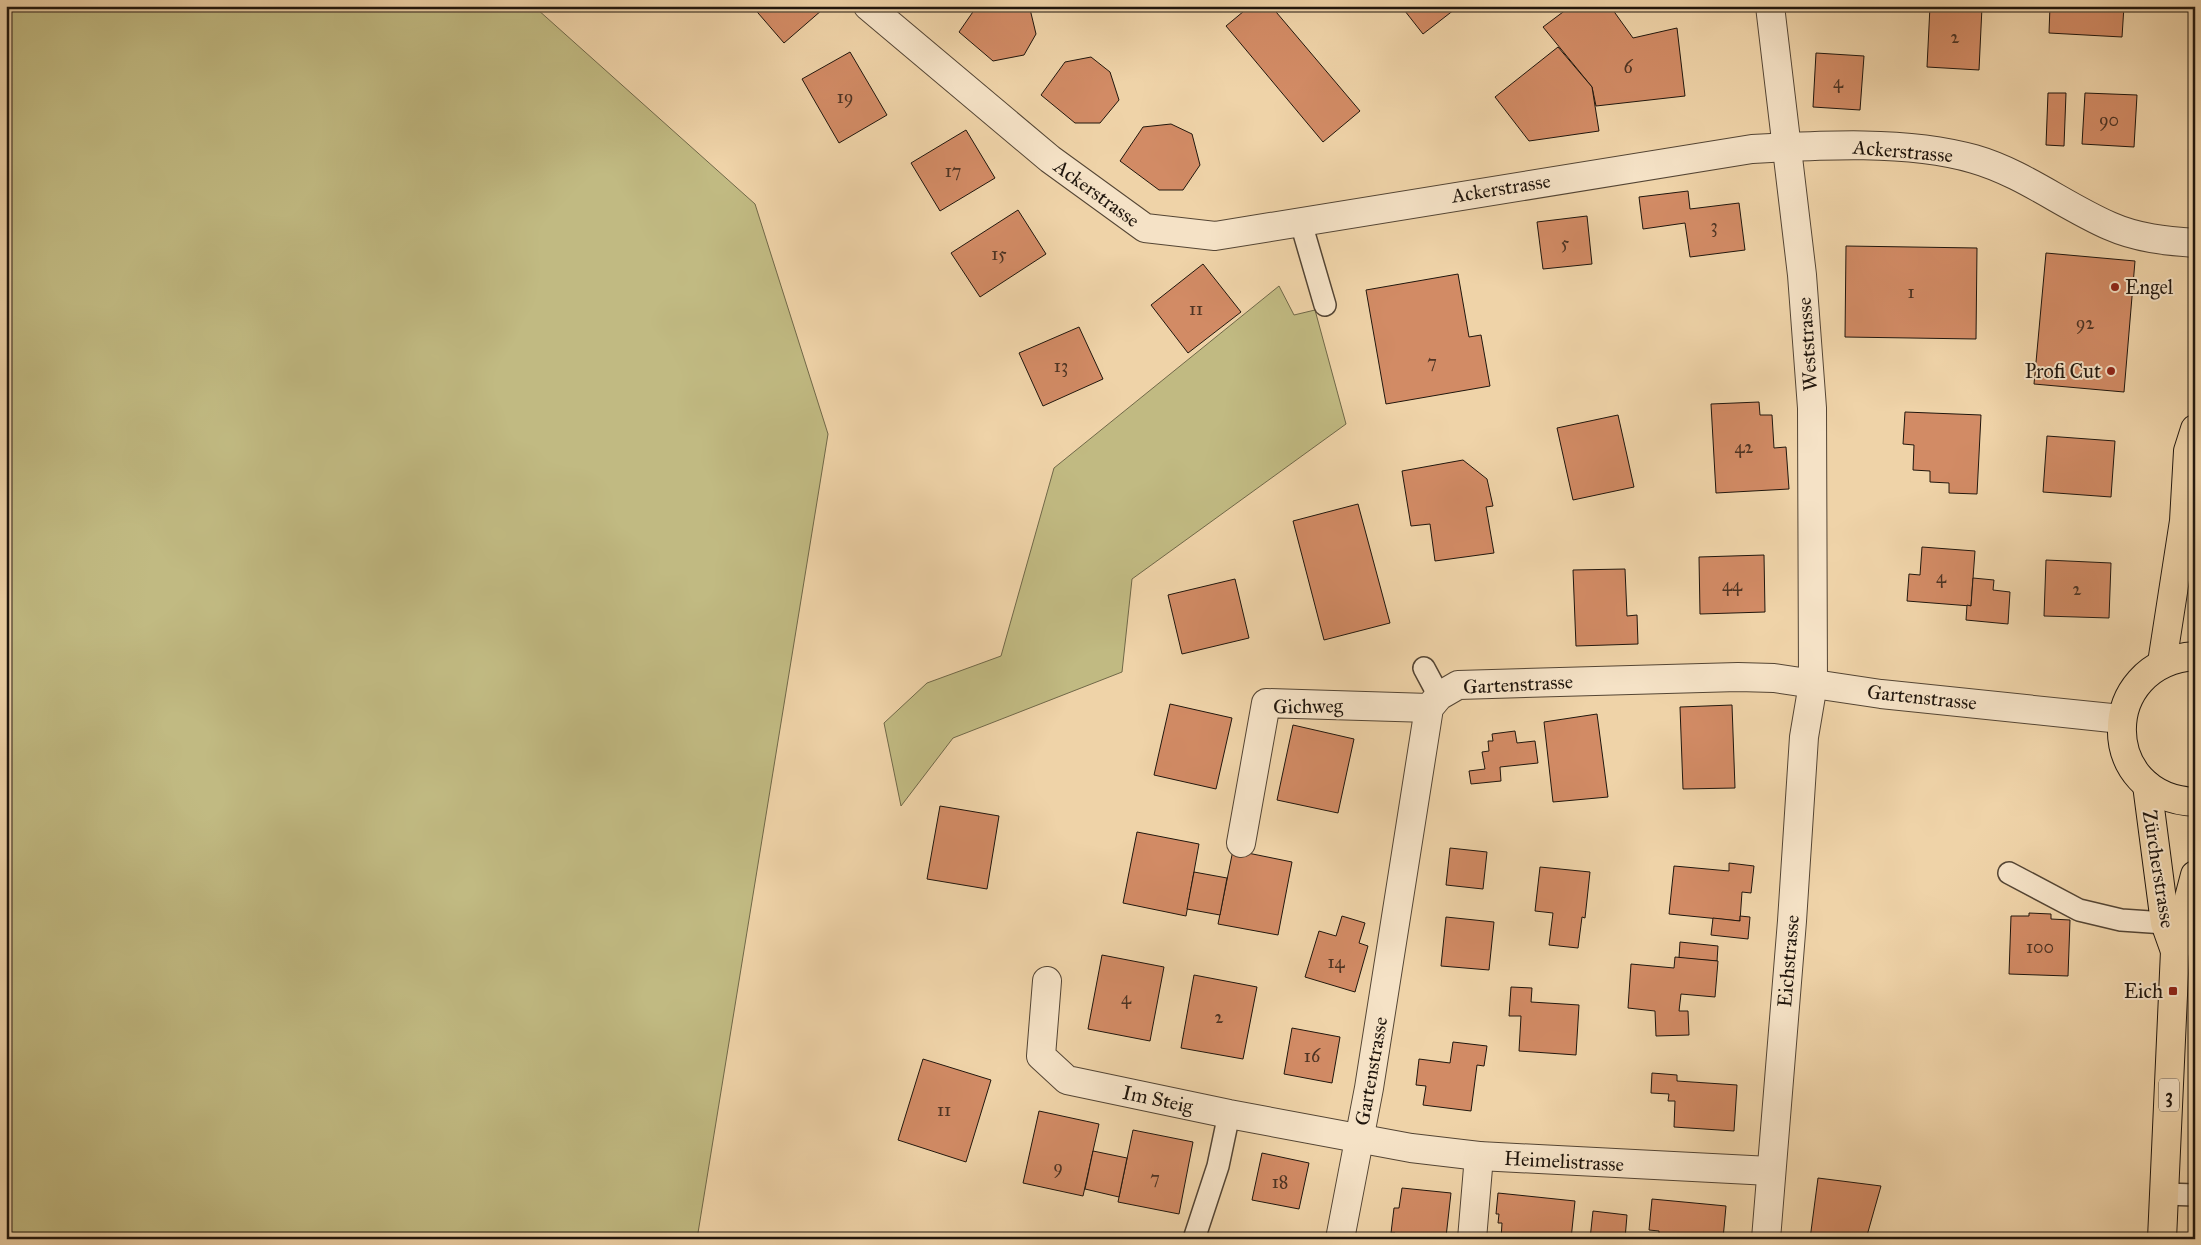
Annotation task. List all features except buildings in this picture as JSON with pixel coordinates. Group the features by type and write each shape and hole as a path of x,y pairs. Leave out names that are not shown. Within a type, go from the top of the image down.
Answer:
{"main road":[{"path":"2162,663 2181,546 2188,451 2195,429"},
{"path":"2195,656 2179,657 2162,663 2147,673 2135,686 2126,701 2121,719 2121,737 2125,755 2134,772 2147,785 2171,799 2195,802"},
{"name":"Zürcherstrasse","path":"2147,785 2165,923 2175,951"},
{"name":"Zürcherstrasse","path":"2162,1239 2175,951 2195,875"}],"street":[{"name":"Ackerstrasse","path":"868,6 1050,159 1145,228 1215,236 1300,224 1487,190 1752,149 1839,145 1928,149 1975,159 2020,178 2110,226 2157,240 2195,243"},
{"name":"Weststrasse","path":"1770,6 1802,275 1812,408 1813,684"},
{"name":"Gartenstrasse","path":"1340,1239 1369,1088 1434,702 1458,684 1738,677 1774,678 1881,694 2121,719"},
{"name":"Eichstrasse","path":"1766,1239 1770,1171 1791,931 1804,737 1813,684"},
{"name":"Gichweg","path":"1241,842 1266,703 1434,702"},
{"name":"Im Steig","path":"1047,981 1041,1056 1067,1080 1229,1114 1359,1138"},
{"name":"Heimelistrasse","path":"1359,1138 1411,1148 1478,1156 1770,1171"},
{"path":"1472,1239 1478,1156"}],"lane":[{"path":"1300,224 1325,305"},
{"path":"1424,668 1434,702"},
{"path":"2009,873 2079,910 2121,920 2165,923"},
{"path":"1194,1239 1218,1166 1229,1114"},
{"path":"2164,1194 2195,1195"}],"shaded area":[{"path":"6,6 496,6 537,9 755,204 828,434 697,1239 6,1239"},
{"path":"1279,286 1294,315 1315,310 1346,424 1132,579 1122,672 953,738 901,806 884,723 927,683 1001,656 1054,468"}],"place":[{"name":"Engel","path":"2115,287"},
{"name":"Profi Cut","path":"2111,371"},
{"name":"Eich","path":"2173,991"}]}
